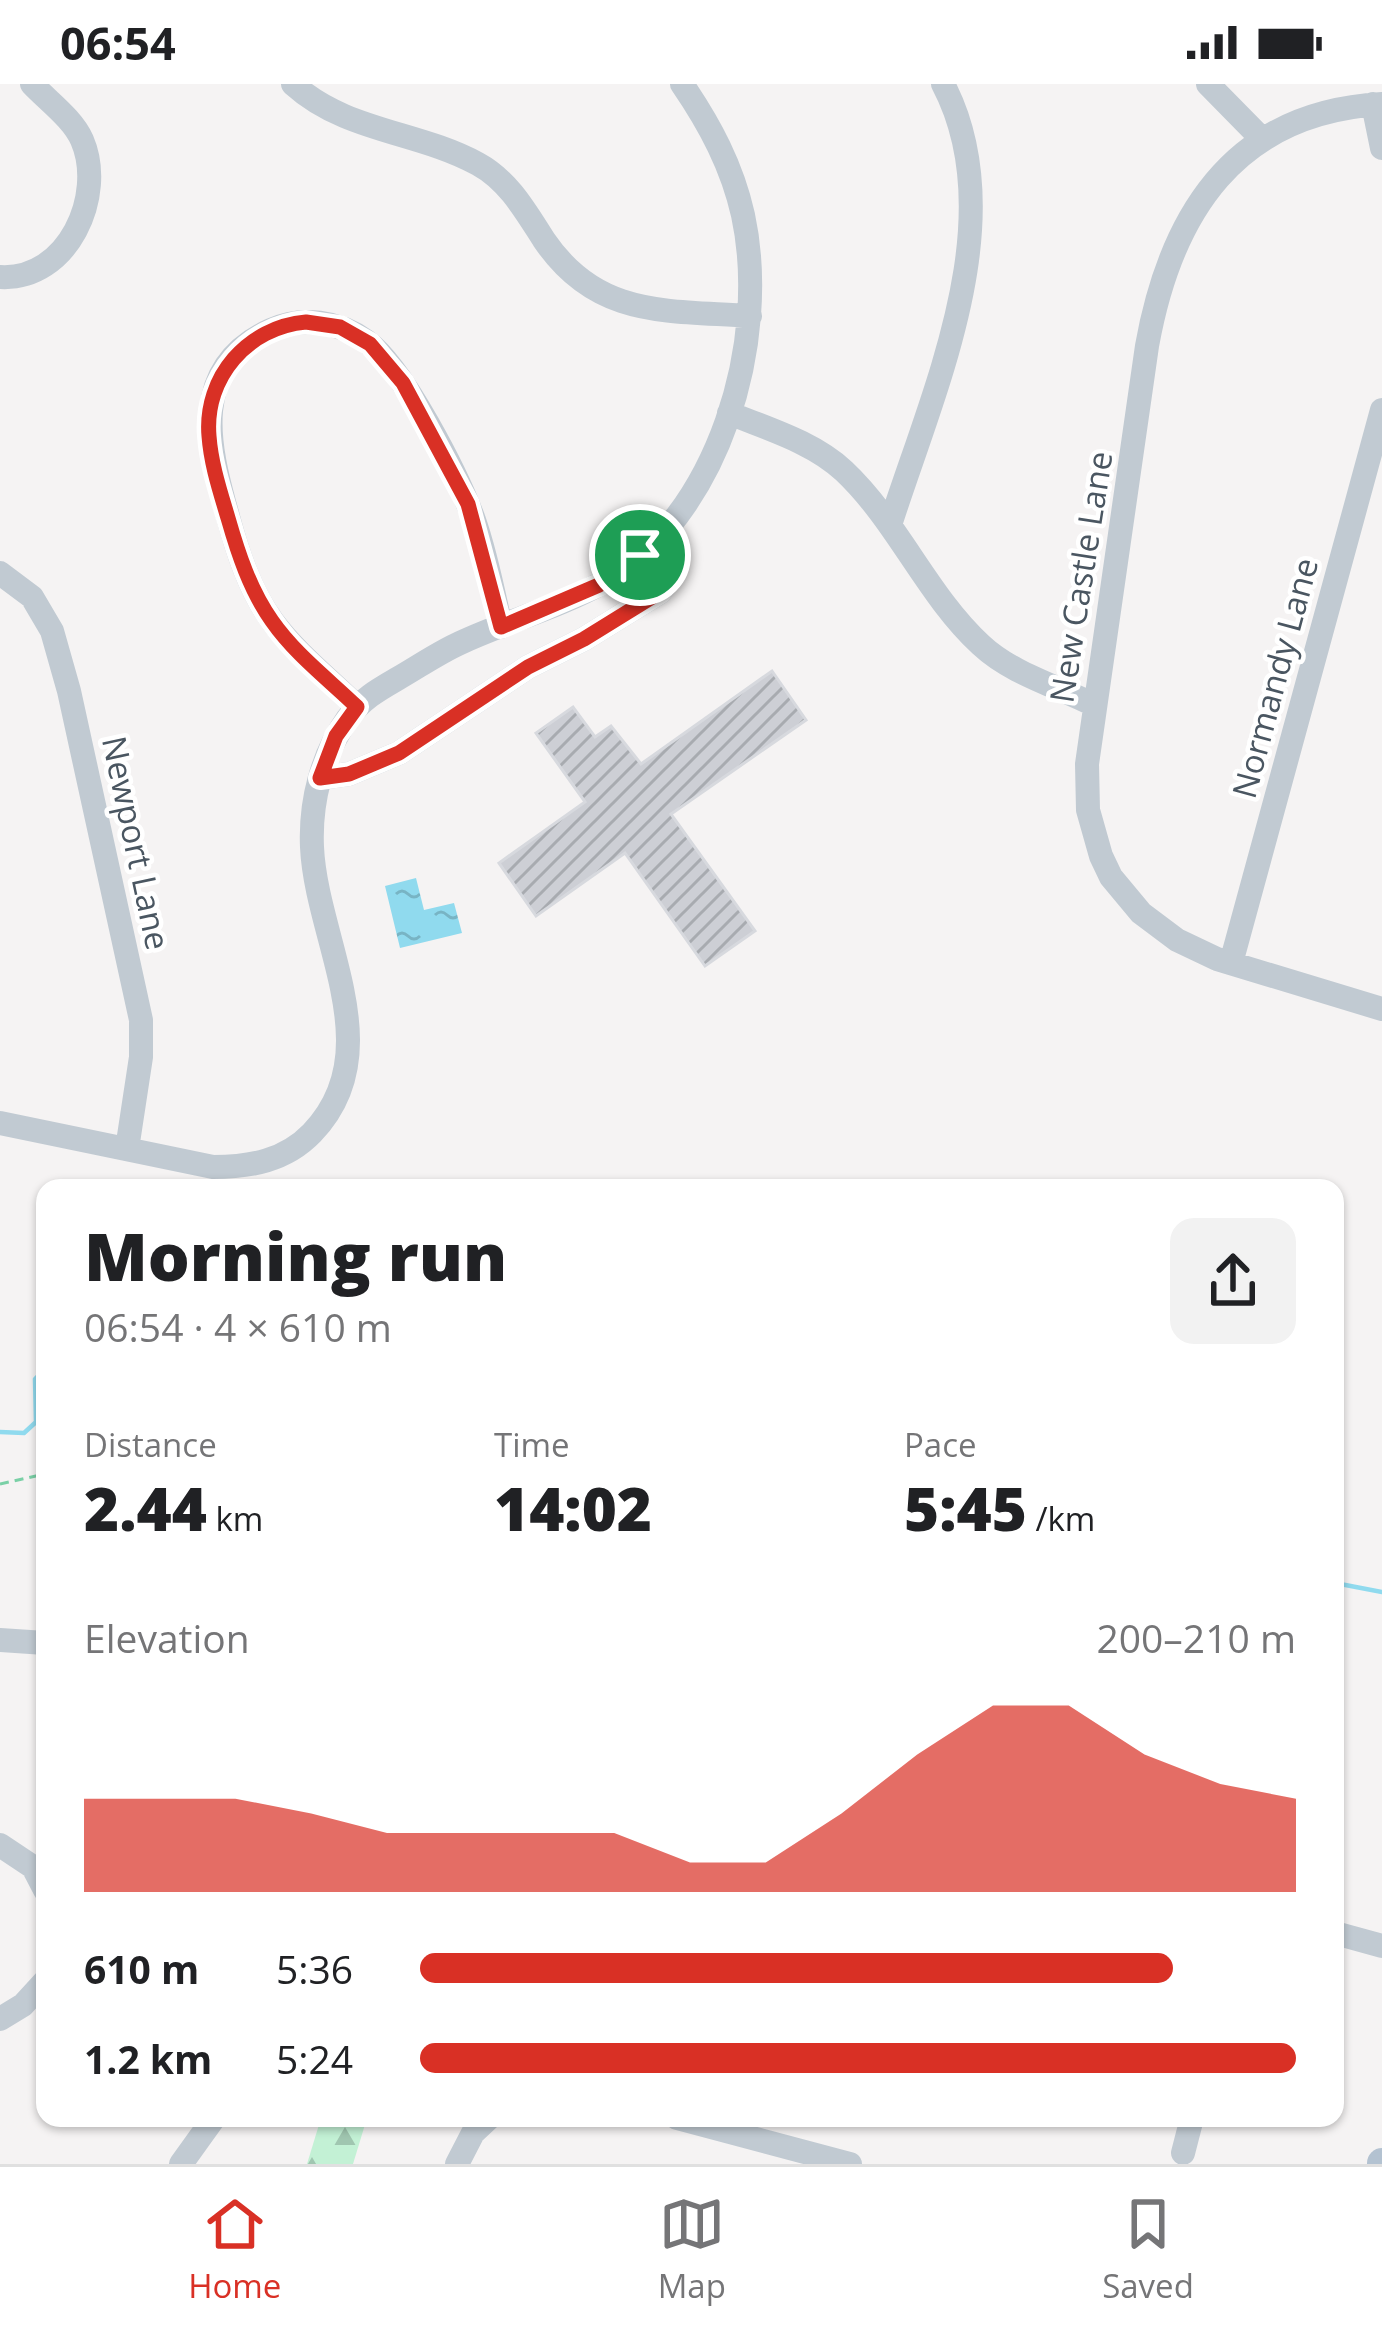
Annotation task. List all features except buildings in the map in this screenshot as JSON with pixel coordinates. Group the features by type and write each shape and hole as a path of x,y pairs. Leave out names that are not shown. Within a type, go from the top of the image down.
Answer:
{"street":[{"path":"0,277 28,274 57,254 78,227 88,195 90,163 79,133 32,84"},
{"path":"293,84 330,110 365,126 432,145 491,173 515,196 570,274 608,298 650,310 750,316"},
{"path":"0,1123 213,1167 262,1163 285,1154 305,1140 335,1101 346,1066 348,1028 312,851 320,778 336,736 357,707 418,666 599,585 640,555 688,498 729,413 750,316 748,241 716,136 682,84"},
{"path":"890,525 959,308 967,264 971,202 958,118 943,84"},
{"path":"1208,84 1261,138"},
{"path":"1377,104 1382,148"},
{"name":"New Castle Lane","path":"1377,104 1319,114 1261,138 1232,161 1201,201 1176,245 1158,294 1087,764 1088,810 1111,878 1159,928 1231,963 1382,1009"},
{"path":"357,707 270,619 246,572 219,487 209,439 211,406 231,360 257,337 289,323 323,323 356,335 382,356 411,397 468,504 501,627"},
{"name":"Normandy Lane","path":"1231,963 1382,410"},
{"path":"729,413 828,458 856,483 930,585 983,646 1009,666 1094,705"},
{"path":"320,778 349,774 399,753 528,667 660,592 666,582 640,555"},
{"name":"Newport Lane","path":"0,574 32,597 52,631 69,691 141,1020 141,1057 127,1149"},
{"path":"0,1640 36,1642"},
{"path":"0,1845 36,1873"},
{"path":"1344,1935 1382,1946"},
{"path":"0,2019 36,1990"},
{"path":"181,2164 208,2127"},
{"path":"457,2164 479,2127"},
{"path":"711,2127 850,2164"},
{"path":"1183,2153 1190,2127"}],"path":[{"path":"0,1484 36,1476"}],"green space":[{"path":"318,2127 364,2127 353,2164 307,2164"}],"water":[{"path":"416,878 424,910 454,903 462,933 400,948 385,886"}],"waterway":[{"path":"36,1378 36,1422"},
{"path":"0,1432 24,1433 36,1422"},
{"path":"1344,1585 1382,1592"}],"route":[{"path":"289,323 340,327 370,344 403,383 468,504 501,627 599,585 640,555 666,582 660,592 528,667 399,753 349,774 320,778 336,736 357,707 280,632 253,588 212,457 208,422 215,389 243,347 289,323"}]}
